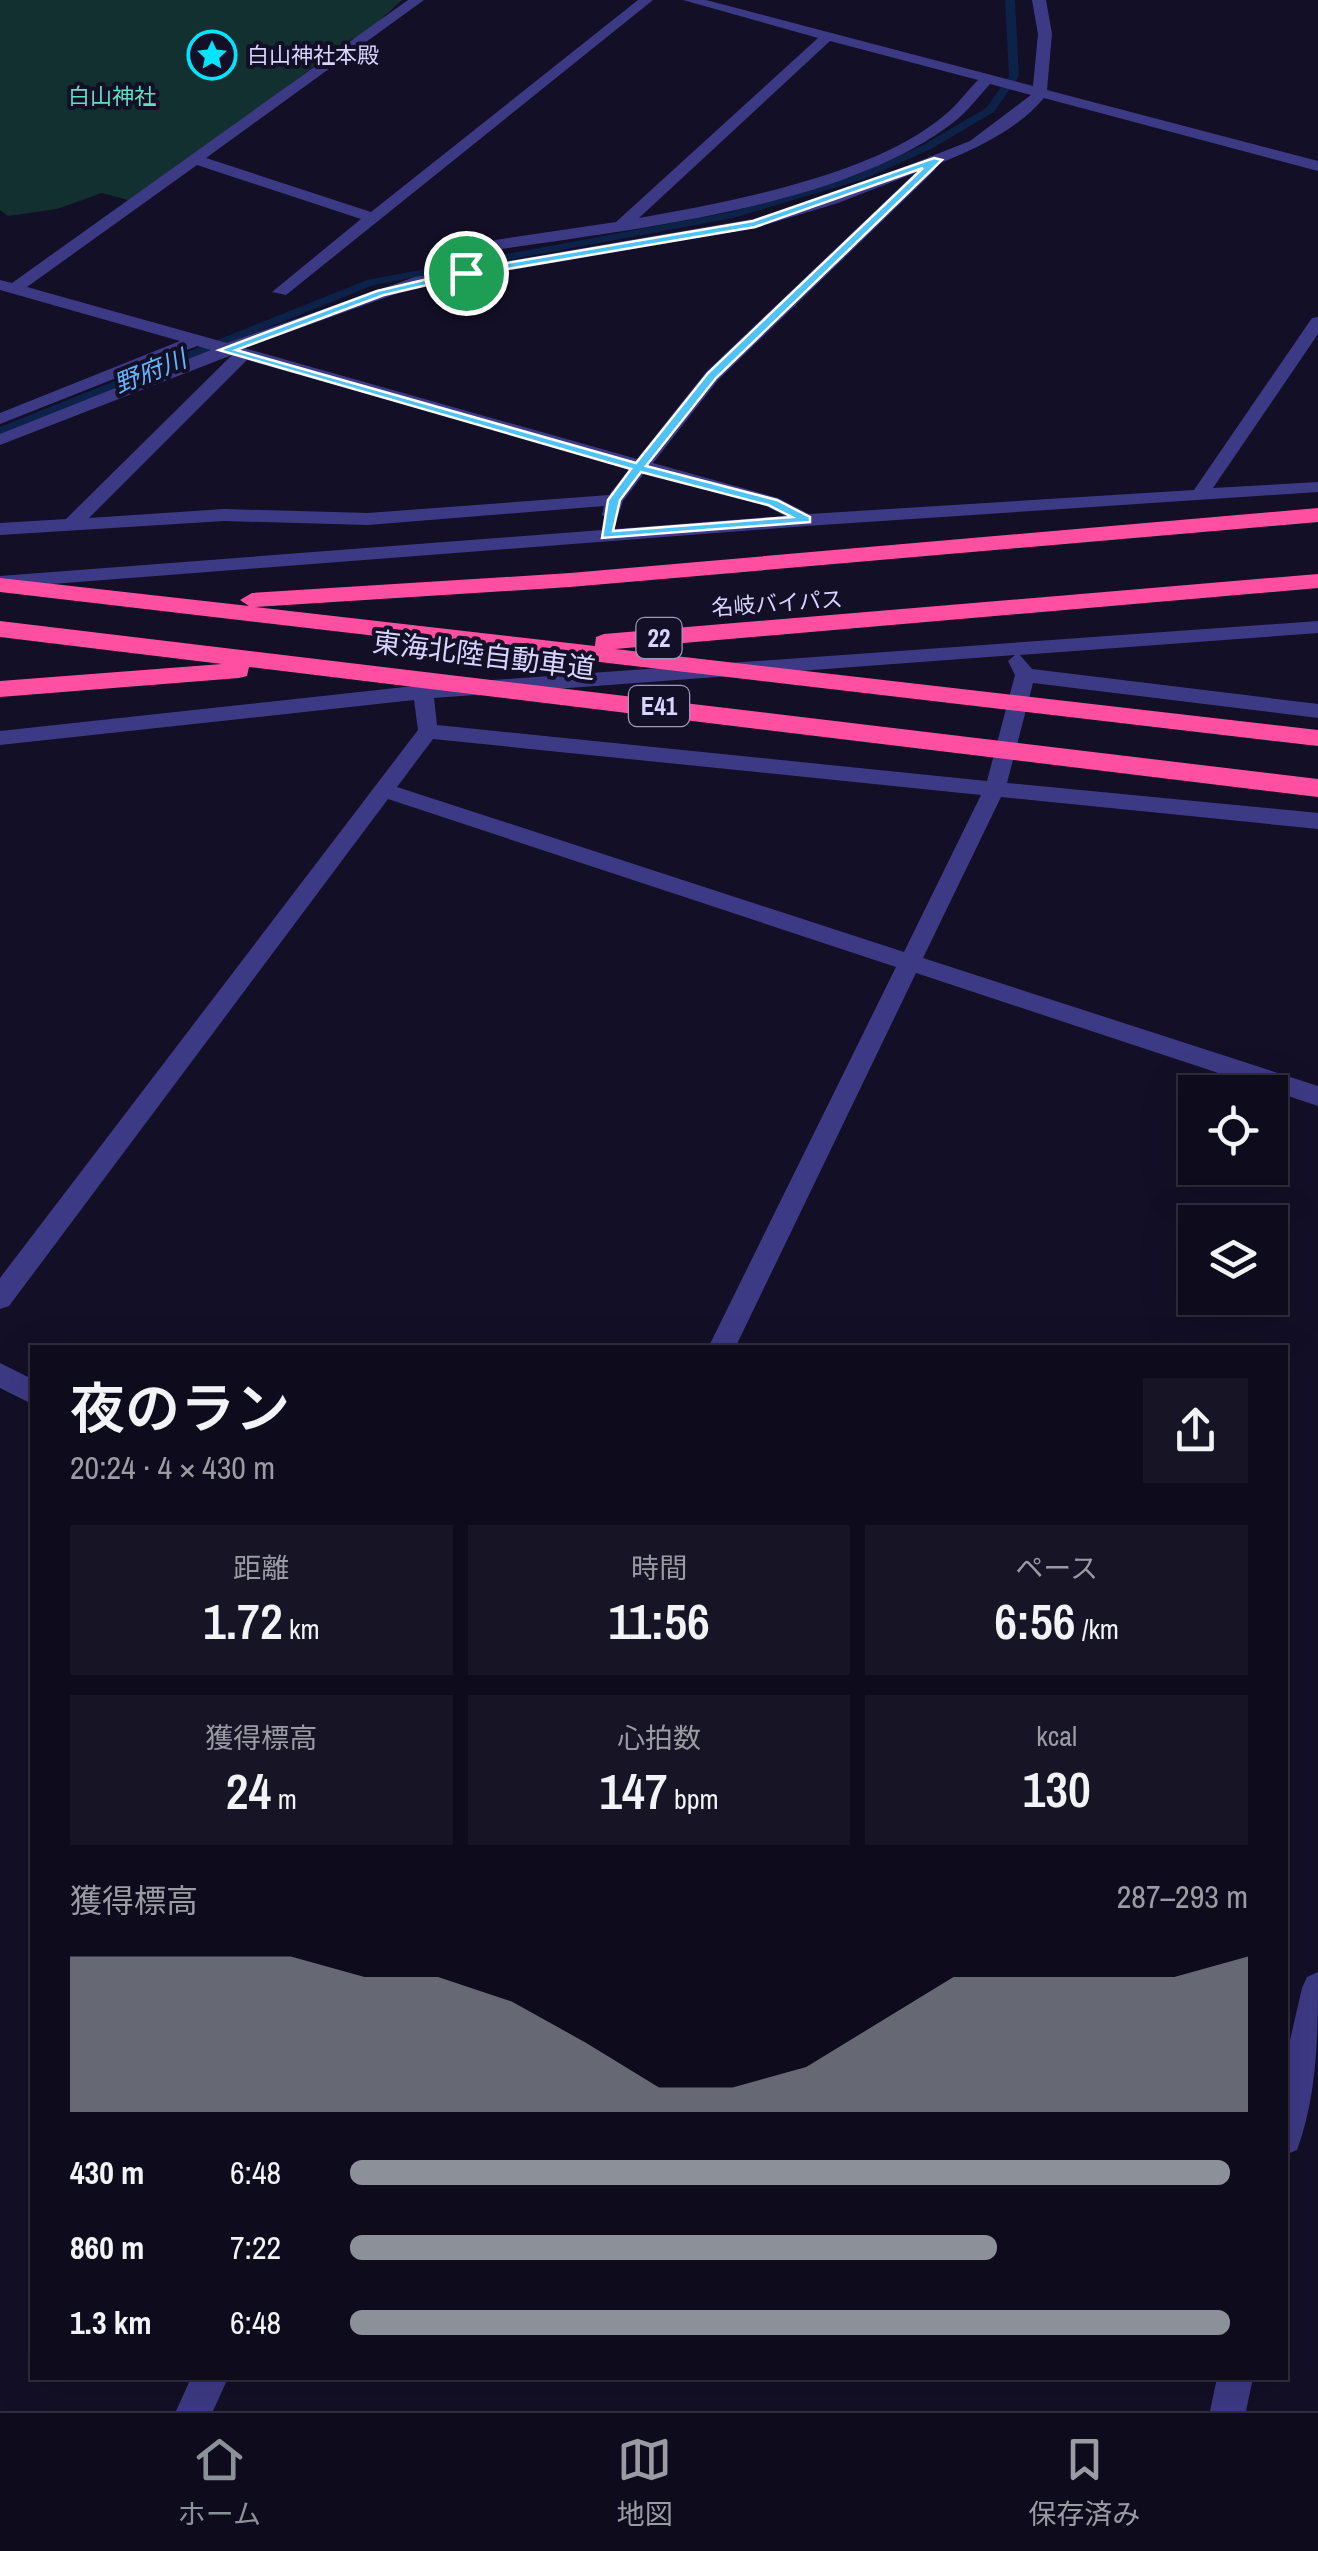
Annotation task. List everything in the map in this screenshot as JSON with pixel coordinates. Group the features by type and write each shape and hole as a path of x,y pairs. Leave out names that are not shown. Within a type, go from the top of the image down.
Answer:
{"highway":[{"name":"名岐バイパス","path":"0,616 590,578 1318,514"},
{"name":"名岐バイパス","path":"0,689 1318,581"},
{"name":"東海北陸自動車道","path":"0,583 1318,738"},
{"name":"東海北陸自動車道","path":"0,629 1318,788"},
{"path":"0,649 636,703"}],"street":[{"path":"7,287 417,0"},
{"path":"280,292 646,0"},
{"path":"690,0 1318,166"},
{"path":"748,16 767,0"},
{"path":"0,440 415,282 755,224 975,144 1028,107 1040,92 1045,34 1039,0"},
{"path":"621,226 828,37"},
{"path":"495,245 736,206 878,156 949,118 991,81"},
{"path":"194,159 373,218"},
{"path":"606,535 614,500 712,376 937,160"},
{"path":"7,287 638,468 772,502 806,520"},
{"path":"1198,495 1318,322"},
{"path":"0,418 198,341"},
{"path":"71,525 230,352"},
{"path":"0,583 806,520 1318,487"},
{"path":"0,529 224,515 368,520 614,500"},
{"path":"0,738 423,692 1318,626"},
{"path":"1294,628 1318,640"},
{"path":"722,1345 911,966 996,786 1025,674 1013,650"},
{"path":"1025,674 1318,711"},
{"path":"0,1298 428,732 423,692"},
{"path":"428,732 696,762 996,786 1318,821"},
{"path":"386,790 911,966 1318,1096"},
{"path":"0,1375 30,1391"},
{"path":"1288,2123 1318,1988"},
{"path":"194,2411 209,2380"},
{"path":"1228,2411 1235,2380"}],"green space":[{"name":"白山神社","path":"0,0 402,0 366,33 346,42 135,202 102,193 57,209 8,216 0,210"}],"waterway":[{"name":"野府川","path":"0,431 371,282 733,215 860,177 927,147 990,110 1014,76 1010,0"}],"place":[{"name":"白山神社本殿","path":"212,55"}],"route":[{"path":"466,273 380,293 225,350 638,468 614,500 606,535 806,520 772,502 638,468 712,376 937,160 833,200 755,224 466,273"}]}
